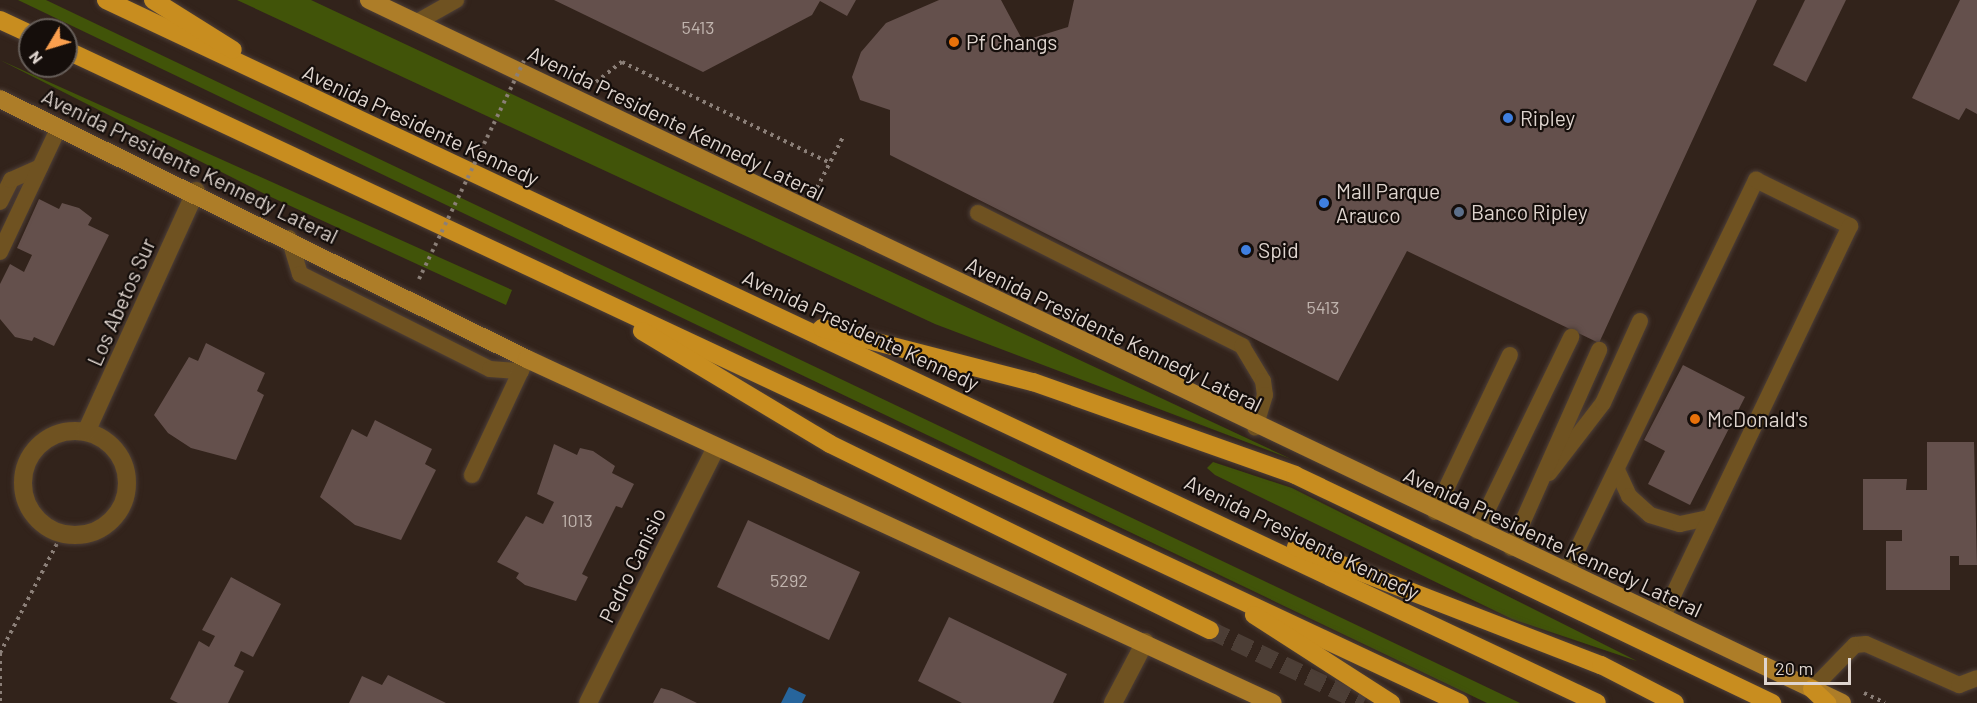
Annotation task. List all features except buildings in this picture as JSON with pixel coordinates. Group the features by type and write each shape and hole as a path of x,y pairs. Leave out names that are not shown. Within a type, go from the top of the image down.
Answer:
{"highway":[{"name":"Avenida Presidente Kennedy","path":"106,0 310,99 1198,512 1597,703"},
{"path":"153,0 310,99"},
{"path":"0,20 18,28"},
{"path":"78,56 1460,703"},
{"path":"575,289 830,444 1210,630"},
{"path":"780,317 1033,381 1284,471 1772,703"},
{"path":"1198,512 1506,627 1601,665 1675,703"},
{"path":"1186,573 1391,703"},
{"path":"1812,689 1827,703"}],"main road":[{"name":"Avenida Presidente Kennedy Lateral","path":"369,0 1255,428 1842,703"},
{"name":"Avenida Presidente Kennedy Lateral","path":"0,99 196,191 289,238 524,365 716,447 1145,642 1273,703"}],"street":[{"name":"Los Abetos Sur","path":"87,432 196,191"},
{"path":"87,432 114,449 127,478 126,494 115,516 95,531 62,534 42,523 27,506 23,476 27,461 47,439 87,432"},
{"name":"Pedro Canisio","path":"588,703 716,447"},
{"path":"1113,703 1145,642"}],"lane":[{"path":"417,22 456,0"},
{"path":"0,252 59,126"},
{"path":"0,202 11,180 40,166"},
{"path":"1566,573 1756,180 1850,226 1662,618"},
{"path":"978,213 1242,346 1263,381 1265,395 1255,428"},
{"path":"289,238 300,274 490,369 524,365"},
{"path":"1540,482 1603,403 1640,321"},
{"path":"1477,531 1571,337"},
{"path":"1511,548 1599,350"},
{"path":"1435,512 1510,355"},
{"path":"472,474 524,365"},
{"path":"1617,470 1629,496 1650,515 1680,524 1709,518"},
{"path":"1812,689 1855,645 1866,644 1959,685 1977,678"}],"path":[{"path":"419,279 524,61"},
{"path":"593,84 621,62 828,162"},
{"path":"808,212 828,162 844,135"},
{"path":"0,701 0,653 62,534"}],"green space":[{"path":"18,0 46,0 1520,703 1487,703 78,29 78,18 56,18"},
{"path":"237,0 311,0 1291,459 935,324"},
{"path":"36,78 40,78 512,290 506,305 271,197"},
{"path":"1213,462 1292,488 1637,661 1512,619 1215,475 1207,468"}],"water":[{"path":"789,687 806,695 802,703 781,703"}],"tunnel":[{"path":"1210,630 1363,703"}],"place":[{"name":"Pf Changs","path":"954,42"},
{"name":"Ripley","path":"1508,118"},
{"name":"Mall Parque Arauco","path":"1324,203"},
{"name":"Banco Ripley","path":"1459,212"},
{"name":"Spid","path":"1246,250"},
{"name":"McDonald's","path":"1695,419"}]}
